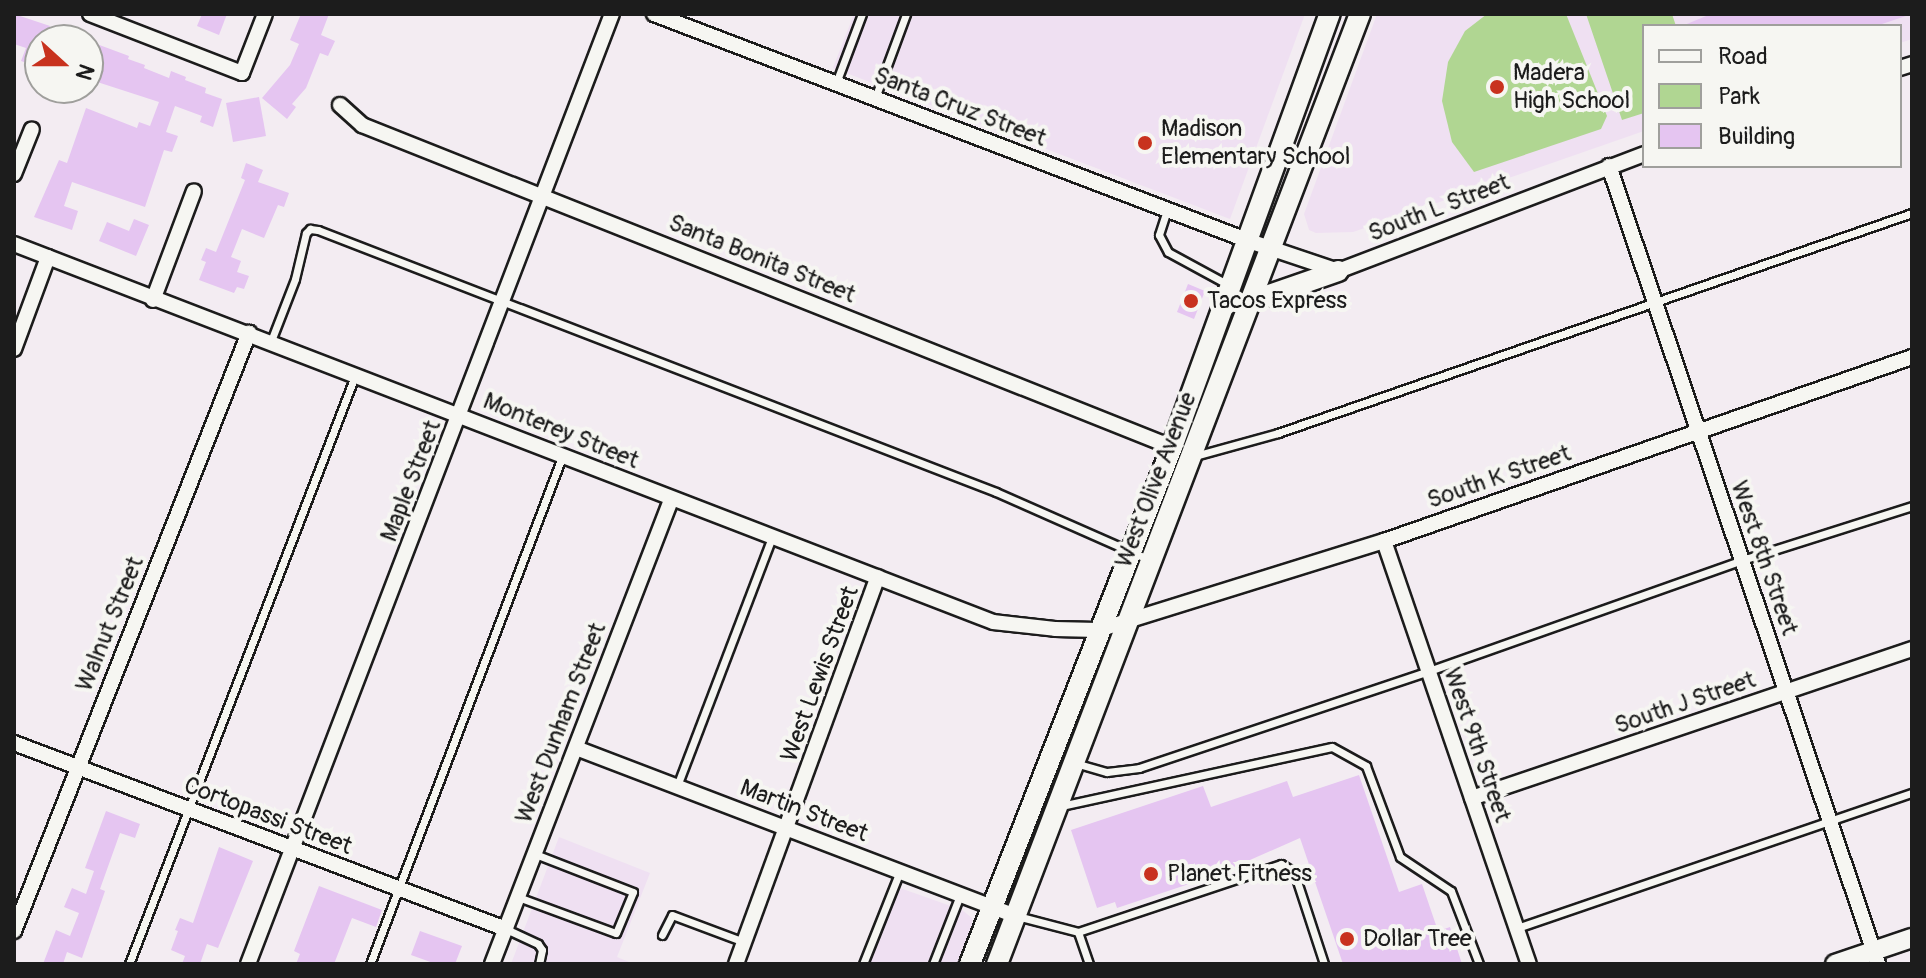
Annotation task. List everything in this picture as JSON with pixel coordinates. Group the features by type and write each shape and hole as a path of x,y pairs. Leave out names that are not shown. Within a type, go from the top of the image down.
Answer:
{"main road":[{"name":"West Olive Avenue","path":"970,964 1172,447 1330,14"},
{"name":"West Olive Avenue","path":"997,964 1360,14"},
{"path":"1252,301 1338,271"}],"street":[{"path":"90,14 242,73 265,14"},
{"name":"Maple Street","path":"248,964 612,14"},
{"name":"Santa Cruz Street","path":"654,14 1249,241"},
{"name":"Santa Bonita Street","path":"340,105 362,125 1172,447"},
{"path":"14,174 32,129"},
{"name":"South L Street","path":"1338,271 1642,155"},
{"name":"West 8th Street","path":"1609,166 1876,957"},
{"path":"153,300 194,191"},
{"path":"1249,241 1338,271"},
{"name":"Monterey Street","path":"14,244 153,300 271,341 461,414 562,457 993,622 1098,630"},
{"path":"14,349 48,257"},
{"name":"Walnut Street","path":"16,921 249,333"},
{"name":"South K Street","path":"1098,630 1384,541 1912,357"},
{"name":"West Dunham Street","path":"492,964 671,499"},
{"name":"West 9th Street","path":"1384,541 1529,964"},
{"name":"West Lewis Street","path":"736,964 878,577"},
{"name":"South J Street","path":"1472,798 1912,649"},
{"name":"Cortopassi Street","path":"14,743 506,929"},
{"name":"Martin Street","path":"576,748 1015,916"},
{"path":"1835,964 1876,957 1912,938"}],"lane":[{"path":"836,83 862,14"},
{"path":"875,98 906,14"},
{"path":"1167,210 1159,235 1168,252 1232,287"},
{"path":"1193,457 1278,433 1912,213"},
{"path":"271,341 310,229 504,300 996,492 1152,561"},
{"path":"129,964 356,374"},
{"path":"370,964 562,457"},
{"path":"1074,763 1107,772 1139,768 1429,671 1742,560 1912,506"},
{"path":"677,786 772,537"},
{"path":"1057,806 1332,747 1366,766 1400,857 1451,891 1479,964"},
{"path":"1517,928 1912,793"},
{"path":"518,897 616,933 633,892 535,854"},
{"path":"1015,916 1078,932 1281,864 1294,872 1324,964"},
{"path":"863,964 900,871"},
{"path":"933,964 960,895"},
{"path":"662,935 672,915 744,942"},
{"path":"506,929 538,944 542,950 539,964"},
{"path":"1078,932 1089,964"}],"shaded area":[{"name":"Madison Elementary School","path":"854,14 1305,14 1230,219 833,68"},
{"name":"Madera High School","path":"1377,14 1912,14 1912,39 1902,42 1902,24 1642,24 1642,132 1353,232 1316,233 1309,230 1304,214"},
{"path":"559,837 650,873 617,957 634,964 511,964"},
{"path":"900,888 962,910 972,918 972,931 959,964 869,964"}],"green space":[{"path":"1487,14 1566,14 1607,116 1601,129 1474,172 1452,142 1442,101 1448,62 1465,31"},
{"path":"1586,14 1672,14 1675,24 1642,24 1642,114 1622,120"}],"building":[{"path":"14,14 44,24 24,24 24,47 14,44"},
{"path":"202,14 227,14 219,35 197,26"},
{"path":"301,14 329,14 321,35 335,41 328,56 320,53 306,88 292,104 296,107 287,119 262,98 290,65 299,44 290,40"},
{"path":"1711,14 1906,16 1882,24 1687,24"},
{"path":"104,47 129,56 128,59 145,65 144,68 169,78 171,71 186,77 185,80 206,88 205,93 222,99 213,127 200,122 202,116 175,106 166,132 178,136 172,152 164,150 145,207 72,182 64,206 78,211 72,230 34,217 59,160 67,163 86,108 137,128 139,122 150,126 159,102 104,84"},
{"path":"259,97 266,136 233,142 226,103"},
{"path":"246,163 263,170 258,182 289,193 284,207 278,205 264,238 242,229 231,257 241,261 237,272 249,276 244,289 237,287 234,293 199,280 206,262 201,260 206,248 216,252 245,180 241,178"},
{"path":"134,219 149,225 136,256 99,241 107,222 129,231"},
{"name":"Tacos Express","path":"1188,284 1205,291 1194,319 1177,312"},
{"path":"1359,775 1399,892 1422,884 1438,931 1450,927 1462,964 1343,964 1300,838 1216,875 1117,908 1115,902 1097,908 1071,830 1203,786 1211,807 1287,781 1293,797"},
{"path":"106,811 140,824 135,838 120,833 100,889 105,891 82,958 67,952 63,964 43,964 56,930 70,936 79,913 64,907 72,888 86,894 94,871 85,868"},
{"path":"219,847 253,861 218,948 207,944 200,964 182,964 185,956 171,950 178,931 175,930 180,918 193,923"},
{"path":"319,886 382,910 376,927 352,918 334,964 296,964 300,954 294,951"},
{"path":"420,931 462,946 455,964 436,964 411,955"}],"place":[{"name":"Madera High School","path":"1497,87"},
{"name":"Madison Elementary School","path":"1145,143"},
{"name":"Tacos Express","path":"1191,301"},
{"name":"Planet Fitness","path":"1151,874"},
{"name":"Dollar Tree","path":"1347,939"}]}
